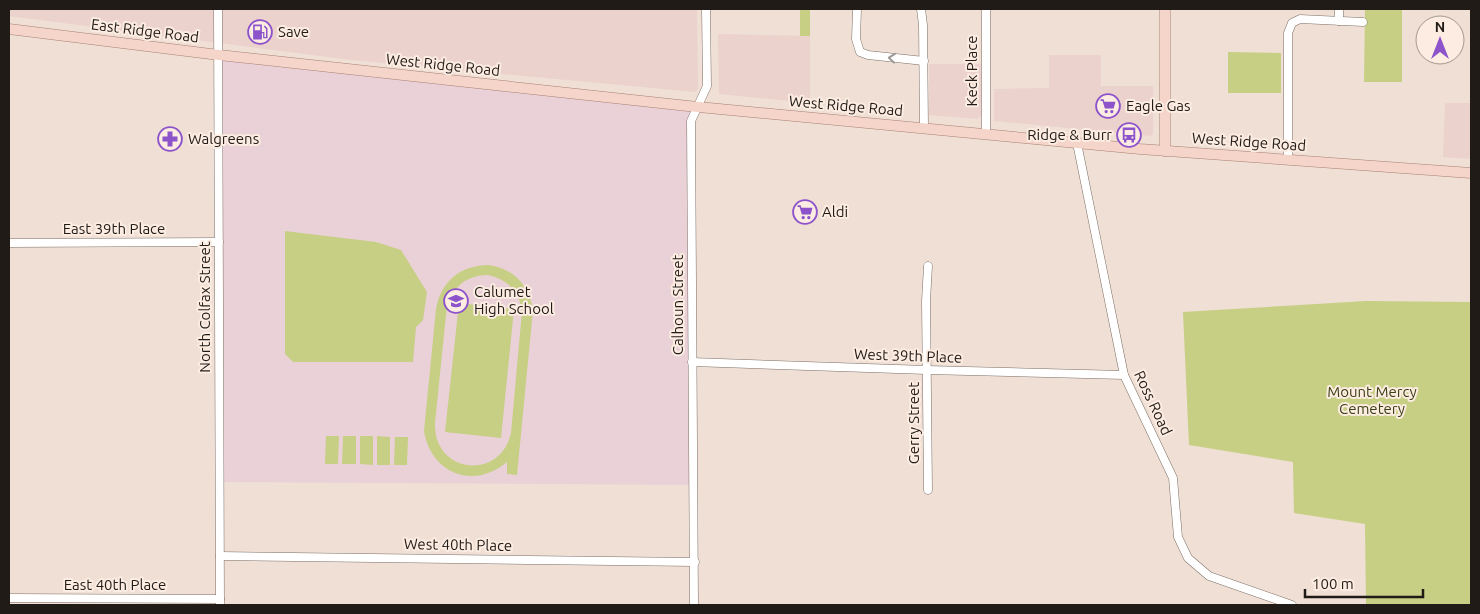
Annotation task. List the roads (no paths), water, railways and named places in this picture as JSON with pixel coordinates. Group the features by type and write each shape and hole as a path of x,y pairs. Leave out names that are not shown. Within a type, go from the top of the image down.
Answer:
{"main road":[{"path":"1165,9 1165,151"},
{"name":"East Ridge Road","path":"9,29 219,55"},
{"name":"West Ridge Road","path":"219,55 698,107 1077,143 1471,173"}],"street":[{"name":"North Colfax Street","path":"218,9 220,602"},
{"name":"Calhoun Street","path":"694,605 691,121 707,86 706,9"},
{"path":"856,9 856,42 860,52 868,55 924,61"},
{"path":"921,9 924,24 924,128"},
{"name":"Keck Place","path":"986,9 986,134"},
{"path":"1308,9 1308,19"},
{"path":"1339,9 1339,21"},
{"path":"1288,160 1288,30 1294,21 1308,19 1363,22"},
{"name":"Ross Road","path":"1077,143 1124,375 1173,478 1178,537 1188,558 1209,576 1292,605"},
{"name":"East 39th Place","path":"9,243 219,242"},
{"name":"Gerry Street","path":"928,266 926,301 928,490"},
{"name":"West 39th Place","path":"692,362 1124,375"},
{"name":"West 40th Place","path":"220,556 695,562"},
{"name":"East 40th Place","path":"9,598 220,602"}],"place":[{"name":"Save","path":"260,32"},
{"name":"Eagle Gas","path":"1108,106"},
{"name":"Ridge & Burr","path":"1129,135"},
{"name":"Walgreens","path":"170,139"},
{"name":"Aldi","path":"805,212"},
{"name":"Calumet High School","path":"456,301"}],"park label":[{"name":"Mount Mercy Cemetery","path":"1372,400"}]}
